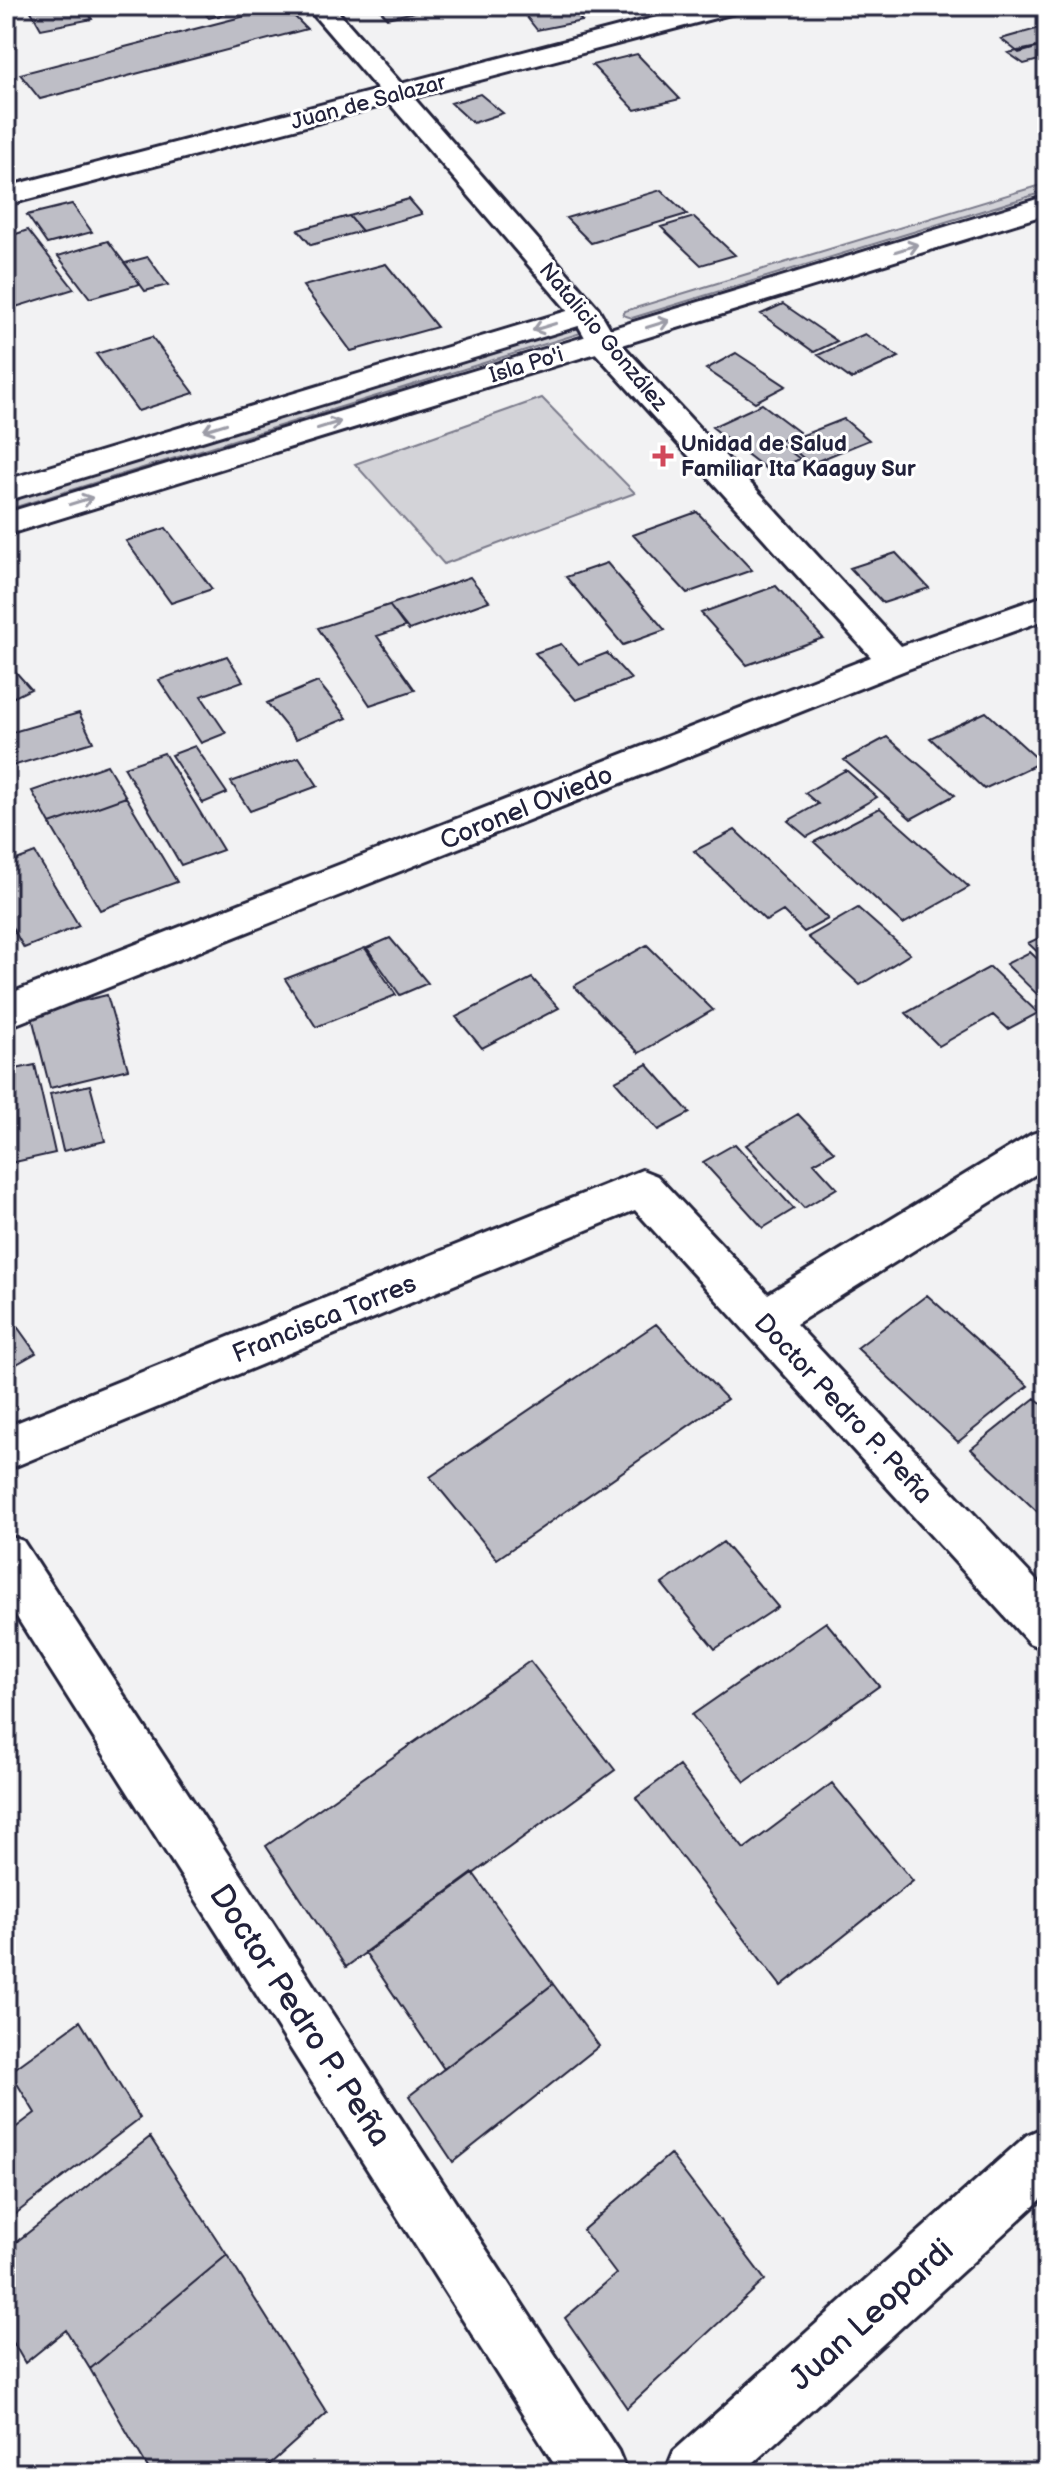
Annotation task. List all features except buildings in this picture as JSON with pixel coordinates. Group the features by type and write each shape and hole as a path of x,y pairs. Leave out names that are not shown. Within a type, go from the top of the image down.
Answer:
{"street":[{"name":"Natalicio González","path":"319,6 587,314 602,341 895,661"},
{"name":"Juan de Salazar","path":"6,196 729,6"},
{"name":"Isla Po'i","path":"6,524 1047,205"},
{"name":"Isla Po'i","path":"6,491 616,305"},
{"name":"Coronel Oviedo","path":"6,1012 895,661 1047,606"},
{"path":"762,1321 1047,1146"},
{"name":"Doctor Pedro P. Peña","path":"642,1188 1047,1627"},
{"name":"Francisca Torres","path":"6,1449 642,1188"},
{"name":"Doctor Pedro P. Peña","path":"6,1557 596,2473"},
{"name":"Juan Leopardi","path":"696,2473 1047,2155"}],"shaded area":[{"path":"1047,183 1047,191 632,318 623,315 625,311"},
{"path":"573,327 581,333 6,510 6,501"},
{"path":"542,398 635,493 444,564 355,464"}],"place":[{"name":"Unidad de Salud Familiar Ita Kaaguy Sur","path":"663,456"}]}
